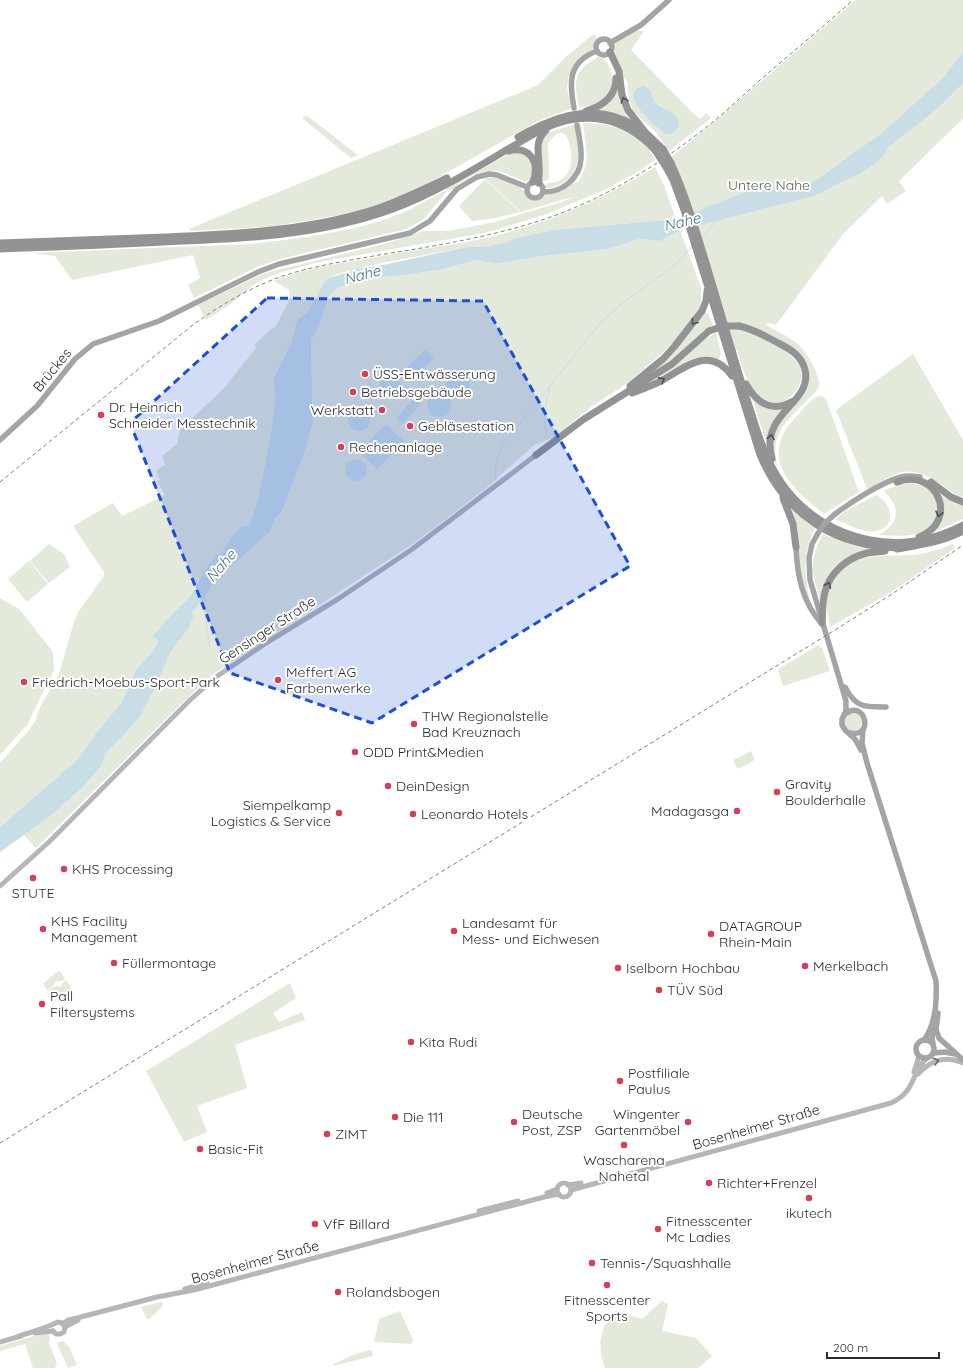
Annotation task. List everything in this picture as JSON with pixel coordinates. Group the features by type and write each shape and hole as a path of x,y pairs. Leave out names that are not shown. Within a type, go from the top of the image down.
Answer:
{"highway":[{"path":"0,243 257,232 308,226 338,220 369,211 410,196 450,176 540,126 559,118 602,106 613,93 615,85 615,74 607,54"},
{"path":"607,54 619,71 621,90 625,105 631,115 659,149 669,165 673,180 686,209 765,452 776,475 786,490 811,514 830,526 849,535 865,539 920,546 938,542 963,531"},
{"path":"580,113 593,113 612,116 632,124 645,132"},
{"path":"0,249 215,240 261,237 309,231 392,209 412,201 446,184 552,125 580,118 594,118 610,121 633,131 659,149"},
{"path":"536,183 539,166 537,145 540,136 552,125"},
{"path":"498,154 515,150 524,151 529,154 535,164 536,183"},
{"path":"706,270 708,287 736,382 760,455 778,489 793,524 796,547"},
{"path":"613,401 674,347 703,309 708,287"},
{"path":"536,455 573,427 672,364 710,331 724,326 739,326 754,331 787,348 798,357 806,374 804,385 799,395 779,418 772,430 770,451 776,475"},
{"path":"613,401 654,384 693,363 704,360 714,360 722,364 728,369 736,382"},
{"path":"739,373 753,396 765,404 777,406 785,404 793,401 799,395"},
{"path":"920,477 931,482 950,497 963,502"},
{"path":"778,489 800,513 813,523 851,542 885,548 904,545 923,536 933,528 939,518 940,503 934,490 924,482 912,479 897,482"},
{"path":"822,624 825,592 829,580 839,568 851,559 937,536 963,525"}],"main road":[{"path":"610,43 641,25 669,0"},
{"path":"606,40 610,43 612,48 607,54 600,54 597,51 596,45 599,41 606,40"},
{"path":"574,108 570,85 572,74 581,61 597,51"},
{"path":"543,192 542,186 536,183 527,187 527,194 532,198 539,197 543,192 563,187 578,171 582,153 577,125"},
{"name":"Brückes","path":"0,440 38,406 75,359 86,349 99,342 149,325 258,272 279,264 410,233 434,217 457,189 478,177 489,174 497,175 527,187"},
{"path":"920,477 909,476 899,478 864,495 835,514 824,524 816,535 811,549 809,569 810,580 822,624 846,701 842,725 858,743 866,762 936,981 940,997 936,1026 937,1034 941,1041 963,1060"},
{"path":"844,507 897,482"},
{"path":"796,547 798,574 803,594 814,614 822,624"},
{"path":"839,677 849,695 856,703 867,707 886,707"},
{"path":"842,686 850,703 856,710 862,713 864,717 865,722 862,743 866,762"},
{"path":"842,686 840,691 844,708 839,719 840,726 853,741 860,756 866,762"},
{"path":"844,714 851,710 856,710"},
{"path":"850,733 857,733 863,729"},
{"path":"936,981 936,1006 930,1029 924,1040 919,1043 916,1048 921,1058 927,1058 934,1053 955,1053"},
{"path":"934,1053 932,1037 938,1013"},
{"path":"924,1040 955,1053"}],"street":[{"name":"Gensinger Straße","path":"0,886 49,842 185,705 216,677 266,643 338,599 411,550 536,455"},
{"name":"Bosenheimer Straße","path":"570,1187 576,1184 892,1100 908,1086 915,1071 919,1056"},
{"name":"Bosenheimer Straße","path":"570,1187 891,1103 903,1096 910,1088 927,1058"},
{"path":"915,1078 934,1061 949,1060 963,1064"},
{"path":"564,1183 570,1187 570,1194 567,1196 563,1196 558,1192 561,1184 564,1183"},
{"name":"Bosenheimer Straße","path":"64,1325 71,1320 166,1296 192,1287 543,1194 558,1192"},
{"path":"19,1336 54,1328 58,1322 64,1325 65,1330 62,1334 56,1334 54,1328"},
{"path":"0,1342 43,1328 54,1328"}],"highlighted area":[{"path":"267,298 483,301 630,566 372,723 230,673 130,423"}],"green space":[{"name":"Untere Nahe","path":"856,0 963,0 963,119 899,181 906,191 887,204 882,196 843,234 776,325 769,323 766,325 790,338 801,347 816,372 819,383 819,386 815,392 786,423 777,438 776,457 778,469 772,450 775,428 797,402 806,363 760,330 755,335 782,349 796,361 801,369 801,378 798,387 793,394 786,400 778,403 769,403 761,400 752,387 744,372 737,350 735,351 670,158"},
{"path":"637,31 644,31 631,50 695,115 701,119 706,113 711,118 669,151 656,132 633,110 629,100 627,81 616,64 614,53 616,43"},
{"path":"592,35 595,35 597,39 592,50 576,62 569,75 567,87 571,109 540,120 423,186 362,210 340,215 275,226 191,231 189,229 538,85 566,57"},
{"path":"598,57 603,58 609,66 612,75 612,83 609,91 598,103 579,107 576,92 577,77 584,67"},
{"path":"617,86 632,120 618,114 596,110"},
{"path":"306,115 358,155 351,158 302,118"},
{"path":"583,123 601,124 626,131 647,146 655,160 634,174 602,191 544,215 484,233 336,259 279,273 257,282 232,303 206,320 198,305 265,273 384,244 423,231 448,231 495,222 562,202 576,196 521,212 485,178 500,179 516,184 523,190 528,198 534,201 544,196 562,191 573,183 579,181 585,168 587,155"},
{"path":"575,125 578,148 575,170 570,177 558,186 546,188 544,186 546,184 559,181 564,177 571,166 572,160 566,135 562,133 556,134 548,143 549,179 542,182 540,159 542,138 547,133"},
{"path":"520,152 532,163 531,180 525,182 510,175 489,171 470,177 449,192 446,189 509,154"},
{"path":"655,167 663,183 676,219 553,230 515,238 508,242 485,247 467,247 382,263 337,274 326,279 307,312 297,320 291,343 273,379 275,395 270,438 258,499 249,525 240,527 223,551 215,556 204,571 195,589 187,600 171,615 152,637 156,638 158,641 152,652 136,670 122,702 96,733 78,759 0,827 0,763 36,720 40,707 59,674 78,612 104,576 104,572 73,526 113,503 122,516 165,495 157,481 160,480 156,470 165,465 162,456 177,444 180,430 224,388 256,348 254,345 276,326 290,298 289,290 274,281 319,267 461,243 513,231 586,204 632,181"},
{"path":"485,179 520,212 496,218 472,221 459,206"},
{"path":"447,190 424,219 407,229 284,258 259,266 194,298 188,285 200,278 193,255 72,280 55,256 31,253 250,244 306,237 380,221 410,210"},
{"path":"680,230 701,288 701,301 700,308 674,342 626,384 591,407 555,437 534,445 484,490 414,543 215,673 186,699 36,848 24,835 48,818 84,786 101,766 106,753 140,717 157,684 170,653 189,628 194,616 192,613 215,581 270,532 275,519 283,509 304,454 313,423 311,340 319,326 329,296 339,287 377,276 396,276 439,270 477,260 496,264 536,257 608,249 639,239 660,241"},
{"path":"704,311 709,315 713,325 704,331 670,362 637,383"},
{"path":"716,333 721,353 719,360 714,358 668,375 635,390 704,340"},
{"path":"913,354 963,440 963,497 958,496 925,475 910,471 894,475 867,489 836,410"},
{"path":"818,396 822,396 826,399 859,492 824,514 800,494 790,482 783,471 779,458 779,445 785,432 807,405"},
{"path":"752,397 757,402 788,405 767,445"},
{"path":"912,483 927,488 934,497 937,508 935,520 932,525 923,532 912,535 879,535 891,525 896,515 890,497 884,491 899,484"},
{"path":"941,494 950,500 963,505 963,519 934,532 942,519 943,514"},
{"path":"876,495 882,499 889,510 889,521 887,526 882,529 865,531 835,519 846,511"},
{"path":"788,506 815,528 806,557 807,586 811,606 800,576"},
{"path":"823,534 854,546 874,550 853,556 838,564 827,577 820,599 813,574 813,566 815,551"},
{"path":"49,544 64,554 70,567 49,583 30,561"},
{"path":"953,544 955,548 888,594 830,627 827,595 830,584 843,568 855,561 868,557 922,554"},
{"path":"29,561 48,584 27,602 8,579"},
{"name":"Friedrich-Moebus-Sport-Park","path":"0,598 19,609 53,652 54,670 27,725 0,755"},
{"path":"818,645 822,648 830,671 783,686 778,670"},
{"path":"853,713 859,716 862,722 859,728 853,731 847,728 844,722 847,716"},
{"path":"751,751 755,760 738,769 733,760"},
{"path":"60,971 65,979 56,981 54,985 47,990 43,983"},
{"path":"66,980 72,989 53,1000 48,990 56,986 61,987 62,983"},
{"path":"290,983 296,998 273,1013 279,1022 302,1012 305,1020 235,1045 247,1088 197,1106 207,1132 184,1142 146,1071"},
{"path":"662,1301 668,1304 662,1331 696,1338 712,1356 698,1368 605,1368 602,1360 600,1345 603,1331 610,1317 616,1311 642,1319"},
{"path":"161,1302 164,1303 162,1307 149,1319 147,1319 141,1307"},
{"path":"400,1311 413,1340 412,1344 374,1342 379,1319"},
{"path":"48,1332 50,1338 49,1343 57,1363 55,1368 33,1368 25,1344 0,1351 0,1346"},
{"path":"63,1341 69,1347 77,1365 68,1368 58,1346 58,1342"},
{"path":"369,1350 372,1351 373,1356 333,1366 333,1364 353,1355"}],"water":[{"name":"Nahe","path":"963,52 963,83 937,109 887,148 884,155 873,165 859,174 814,196 680,230 660,241 639,239 608,249 536,257 496,264 477,260 439,270 396,276 377,276 339,287 329,296 319,326 311,340 313,423 304,454 283,509 275,519 270,532 215,581 192,613 194,616 189,628 170,653 157,684 140,717 106,753 101,766 84,786 48,818 0,852 0,827 78,759 96,733 122,702 136,670 152,652 158,642 156,638 152,637 171,615 187,600 195,589 204,571 215,556 223,551 240,527 249,525 258,499 270,438 275,395 273,379 291,343 297,320 307,312 326,279 357,269 467,247 485,247 508,242 515,238 553,230 676,219 747,191 791,185 806,185 837,166 881,134 944,77"},
{"path":"643,86 649,89 658,106 673,113 679,120 678,128 672,134 665,134 637,105 634,99 634,94 636,89"},
{"path":"425,349 434,358 414,379 405,370"},
{"path":"458,374 463,375 469,381 469,391 463,397 458,398 453,397 447,391 446,386 447,381 453,375"},
{"path":"390,376 398,379 401,387 398,395 390,398 382,395 379,387 382,379"},
{"path":"439,393 448,396 451,405 448,414 439,417 430,414 427,405 430,396"},
{"path":"414,398 421,404 403,424 396,418"},
{"path":"359,409 367,412 370,420 367,428 359,431 351,428 348,420 351,412"},
{"path":"386,424 404,441 377,469 359,452"},
{"path":"356,459 364,462 367,470 364,478 356,481 348,478 345,470 348,462"}],"waterway":[{"name":"Nahe","path":"701,238 715,223"},
{"path":"496,480 496,466 502,446 601,322 620,305 676,264 692,247"},
{"path":"547,435 545,429 545,411 550,387"},
{"path":"204,596 204,607 210,649"}],"railway":[{"path":"0,482 194,324 257,286 292,273 317,267 504,231 545,219 586,203 606,193 663,159 707,127 853,0"},
{"path":"0,1143 835,630 892,594 963,545"}],"place":[{"name":"ÜSS-Entwässerung","path":"365,374"},
{"name":"Betriebsgebäude","path":"353,392"},
{"name":"Werkstatt","path":"382,410"},
{"name":"Dr. Heinrich Schneider Messtechnik","path":"101,415"},
{"name":"Gebläsestation","path":"410,426"},
{"name":"Rechenanlage","path":"341,447"},
{"name":"Meffert AG Farbenwerke","path":"278,680"},
{"name":"Friedrich-Moebus-Sport-Park","path":"24,682"},
{"name":"THW Regionalstelle Bad Kreuznach","path":"414,724"},
{"name":"ODD Print&Medien","path":"355,752"},
{"name":"DeinDesign","path":"388,786"},
{"name":"Gravity Boulderhalle","path":"777,792"},
{"name":"Madagasga","path":"737,811"},
{"name":"Siempelkamp Logistics & Service","path":"339,813"},
{"name":"Leonardo Hotels","path":"413,814"},
{"name":"KHS Processing","path":"64,869"},
{"name":"STUTE","path":"33,878"},
{"name":"KHS Facility Management","path":"43,929"},
{"name":"Landesamt für Mess- und Eichwesen","path":"454,931"},
{"name":"DATAGROUP Rhein-Main","path":"711,934"},
{"name":"Füllermontage","path":"114,963"},
{"name":"Merkelbach","path":"805,966"},
{"name":"Iselborn Hochbau","path":"618,968"},
{"name":"TÜV Süd","path":"659,990"},
{"name":"Pall Filtersystems","path":"42,1004"},
{"name":"Kita Rudi","path":"411,1042"},
{"name":"Postfiliale Paulus","path":"620,1081"},
{"name":"Die 111","path":"395,1117"},
{"name":"Deutsche Post, ZSP","path":"514,1122"},
{"name":"Wingenter Gartenmöbel","path":"688,1122"},
{"name":"ZIMT","path":"327,1134"},
{"name":"Wascharena Nahetal","path":"624,1145"},
{"name":"Basic-Fit","path":"200,1149"},
{"name":"Richter+Frenzel","path":"709,1183"},
{"name":"ikutech","path":"809,1198"},
{"name":"VfF Billard","path":"315,1224"},
{"name":"Fitnesscenter Mc Ladies","path":"658,1229"},
{"name":"Tennis-/Squashhalle","path":"592,1263"},
{"name":"Fitnesscenter Sports","path":"607,1285"},
{"name":"Rolandsbogen","path":"338,1292"}]}
